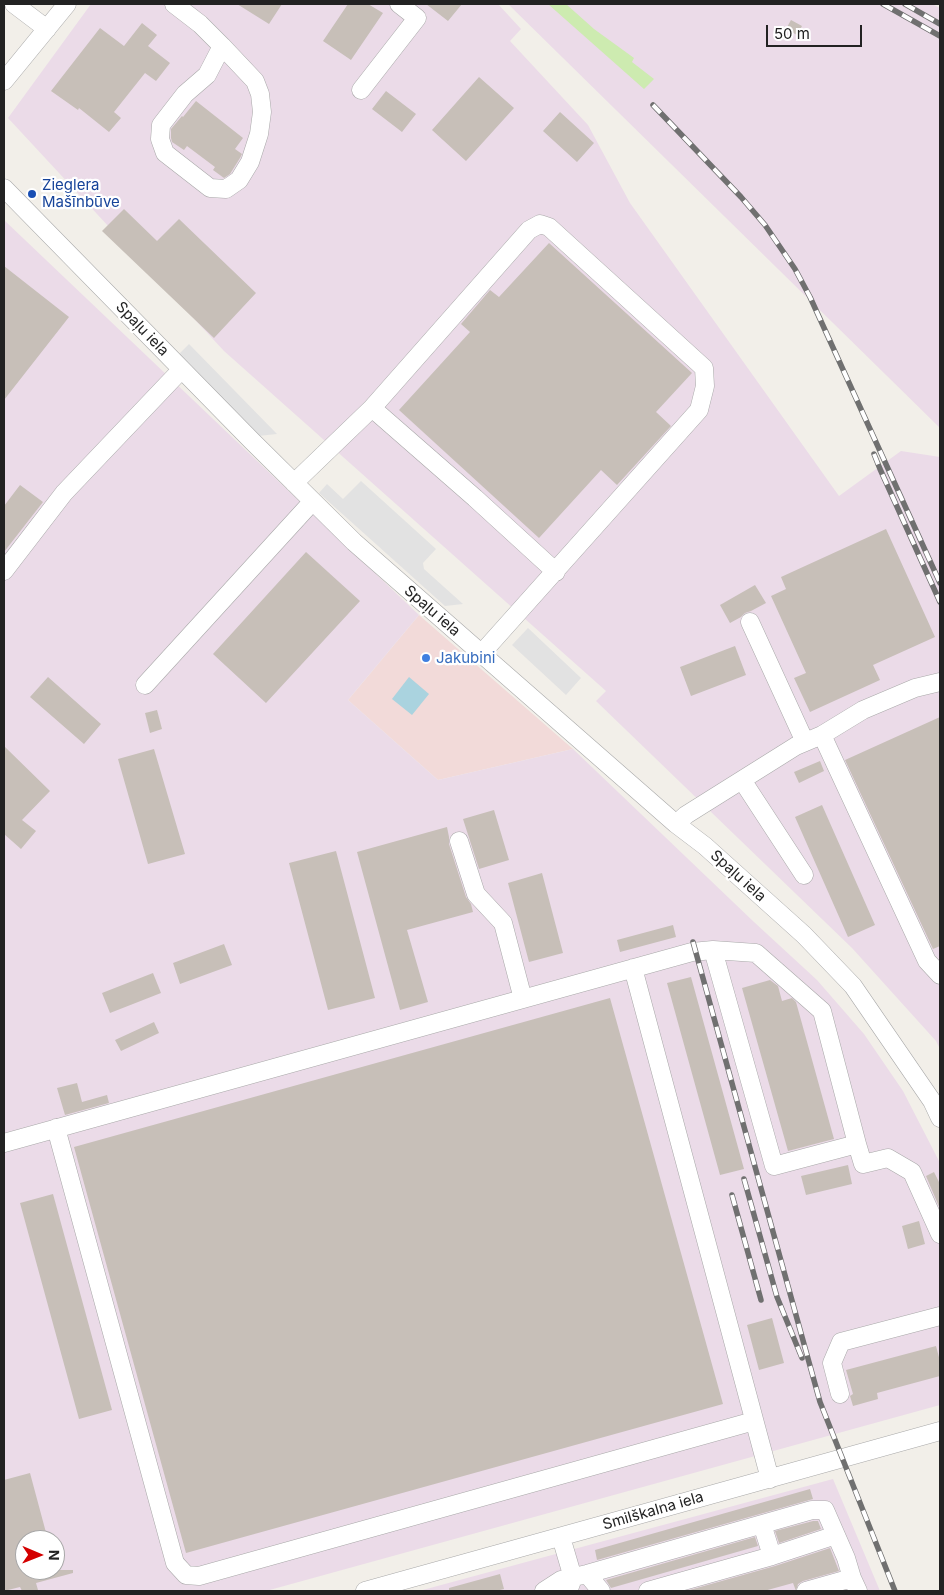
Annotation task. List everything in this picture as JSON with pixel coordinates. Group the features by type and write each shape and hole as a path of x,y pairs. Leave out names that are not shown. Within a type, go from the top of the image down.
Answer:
{"street":[{"path":"14,4 47,29"},
{"path":"6,74 67,4"},
{"path":"174,4 200,24 222,46 254,81 260,94 262,112 259,134 250,162 239,180 226,189 210,188 165,152 160,139 161,125 184,94 207,75 222,46"},
{"path":"361,90 417,18 399,4"},
{"name":"Spaļu iela","path":"4,188 312,502 354,542 804,934 853,986 939,1112"},
{"path":"294,483 372,408 529,230 540,224 549,226 704,368 705,386 699,410 481,654"},
{"path":"4,571 64,493 182,370"},
{"path":"372,408 556,572"},
{"path":"145,685 312,502"},
{"path":"750,622 805,742"},
{"path":"676,824 796,746 822,735 863,710 915,688 940,682"},
{"path":"822,735 927,961 940,975"},
{"path":"742,780 804,875"},
{"path":"458,841 476,894 503,922 523,999"},
{"path":"713,950 774,1166 857,1144"},
{"path":"4,1142 692,952 713,950 756,952 822,1011 863,1164 888,1158 912,1172 940,1234"},
{"path":"633,968 770,1478"},
{"path":"56,1128 175,1563 186,1575 199,1576 754,1421"},
{"path":"840,1394 832,1363 841,1342 940,1316"},
{"name":"Smilškalna iela","path":"365,1591 940,1431"},
{"path":"576,1581 762,1524 812,1510 825,1510 846,1558 855,1585 806,1591"},
{"path":"762,1524 772,1556"},
{"path":"648,1591 772,1556 836,1535"},
{"path":"561,1537 576,1581"},
{"path":"544,1591 561,1580 576,1581 600,1591"}],"shaded area":[{"path":"91,4 498,4 521,29 510,41 588,125 630,203 839,496 901,451 940,457 940,1049 936,1041 852,948 596,701 606,691 224,351 8,118"},
{"path":"508,4 932,4 940,8 940,428"},
{"path":"4,220 419,615 348,700 438,780 573,749 817,980 864,1034 903,1091 940,1163 940,1405 266,1591 4,1591"},
{"path":"189,344 277,434 258,436 180,356 180,353"},
{"path":"361,481 436,549 423,563 424,569 463,604 445,606 319,493 327,484 343,499"},
{"name":"Jakubini","path":"419,615 573,749 438,780 348,700"},
{"path":"528,628 581,678 566,695 512,645"},
{"path":"833,1479 880,1591 419,1591"}],"green space":[{"path":"548,4 566,4 594,29 634,58 632,62 654,79 644,89"}],"water":[{"path":"409,677 429,694 412,715 392,699"}],"building":[{"path":"237,4 282,4 269,24"},
{"path":"348,4 368,4 383,13 351,60 323,41"},
{"path":"426,4 462,4 448,21"},
{"path":"791,20 802,26 797,35 786,29"},
{"path":"142,23 157,35 148,46 170,63 156,81 145,73 114,112 121,118 109,132 79,108 78,110 51,91 100,28 124,46"},
{"path":"479,77 514,108 466,161 432,130"},
{"path":"386,91 416,114 402,132 372,109"},
{"path":"196,101 243,138 235,149 242,154 230,174 224,178 213,170 215,167 187,146 184,150 172,142 171,129"},
{"path":"560,112 594,143 577,162 543,131"},
{"path":"124,209 157,241 179,219 256,293 214,338 102,231"},
{"path":"549,243 692,373 656,412 671,426 617,485 601,470 539,538 399,410 470,332 461,324 490,290 499,297"},
{"path":"4,266 69,317 4,400"},
{"path":"20,485 43,502 4,552 4,506"},
{"path":"886,529 935,637 873,665 880,680 810,712 794,678 806,673 771,596 786,589 781,577"},
{"path":"306,552 360,601 266,703 213,654"},
{"path":"755,585 766,603 730,623 720,605"},
{"path":"735,646 746,675 691,696 680,667"},
{"path":"48,677 101,724 84,744 30,697"},
{"path":"157,710 162,729 150,733 145,713"},
{"path":"940,717 940,946 933,949 845,760"},
{"path":"4,746 50,791 22,820 36,831 21,849 4,834"},
{"path":"154,749 185,854 148,864 118,759"},
{"path":"820,761 824,771 799,783 794,772"},
{"path":"822,805 875,925 848,937 795,817"},
{"path":"494,810 509,860 479,869 463,819"},
{"path":"447,827 449,844 466,897 471,904 473,912 407,930 428,1002 400,1010 357,852"},
{"path":"336,851 375,998 328,1010 289,863"},
{"path":"542,873 563,953 529,962 508,883"},
{"path":"673,925 676,937 620,952 617,940"},
{"path":"224,944 232,965 180,984 173,963"},
{"path":"153,973 161,993 110,1013 102,993"},
{"path":"691,977 744,1169 720,1175 667,983"},
{"path":"770,980 778,986 782,1001 792,998 796,1002 834,1139 788,1151 742,988"},
{"path":"610,998 723,1404 186,1553 74,1147"},
{"path":"154,1022 159,1033 121,1051 115,1040"},
{"path":"77,1083 82,1102 107,1095 109,1103 65,1115 57,1088"},
{"path":"848,1165 852,1184 806,1195 801,1176"},
{"path":"934,1172 940,1184 940,1209 926,1176"},
{"path":"53,1194 112,1410 79,1419 20,1203"},
{"path":"919,1221 925,1244 908,1249 902,1226"},
{"path":"772,1318 784,1363 759,1370 747,1325"},
{"path":"936,1346 940,1361 940,1376 877,1393 878,1399 853,1406 850,1396 853,1394 846,1370"},
{"path":"30,1473 45,1530 15,1530 15,1580 47,1580 36,1583 38,1590 22,1591 20,1587 4,1591 4,1480"},
{"path":"810,1489 813,1499 597,1560 595,1550"},
{"path":"818,1521 821,1529 779,1543 775,1531"},
{"path":"755,1537 758,1546 611,1588 606,1580"},
{"path":"830,1548 839,1571 803,1581 798,1584 796,1591 793,1583 764,1591 686,1591 775,1566"},
{"path":"65,1570 73,1570 73,1573 65,1575"},
{"path":"500,1574 504,1589 496,1591 449,1591 449,1588"}],"railway":[{"path":"883,4 940,36"},
{"path":"905,4 940,24"},
{"path":"653,105 741,197 765,225 795,269 810,297 940,583"},
{"path":"874,454 940,602"},
{"path":"693,942 820,1402 895,1591"},
{"path":"744,1179 777,1297 802,1358"},
{"path":"732,1195 761,1300"}],"place":[{"name":"Zieglera Mašīnbūve","path":"32,194"},
{"name":"Jakubini","path":"426,658"}]}
